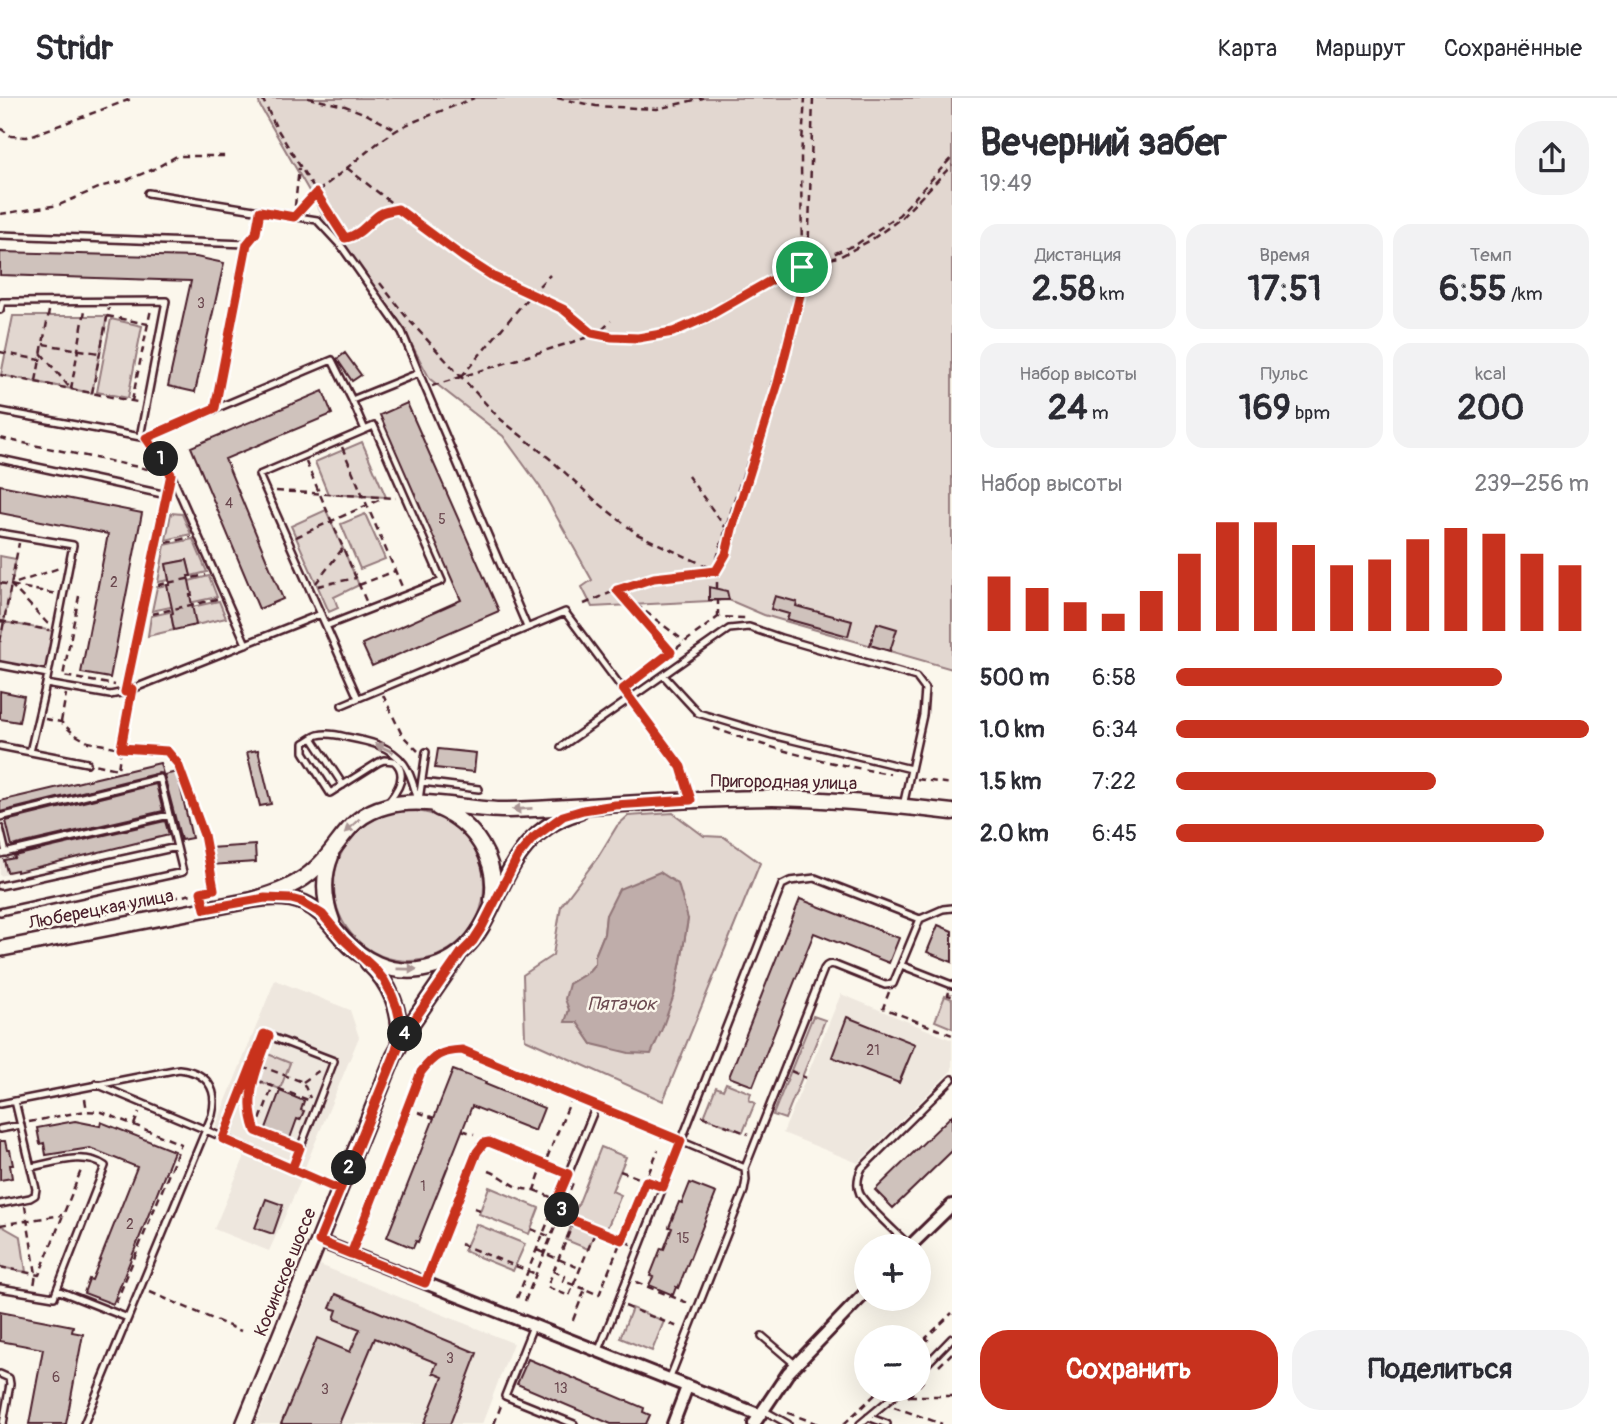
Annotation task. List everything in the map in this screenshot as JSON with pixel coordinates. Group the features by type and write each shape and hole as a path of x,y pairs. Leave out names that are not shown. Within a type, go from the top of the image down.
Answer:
{"main road":[{"name":"Пригородная улица","path":"615,805 691,800 827,799 952,812"},
{"path":"251,900 282,890 318,867 344,832 357,820 385,806 419,803 506,810 615,805"},
{"path":"419,803 434,806 463,822 484,848 493,879 489,912"},
{"path":"251,900 278,898 302,902 322,914 355,951 383,967 416,970 432,967 461,953 473,941 518,856 533,838 563,816 615,805"},
{"path":"335,845 327,868 325,894 328,911 343,939"},
{"name":"Люберецкая улица","path":"0,949 251,900"},
{"name":"Косинское шоссе","path":"355,951 384,980 397,1008 400,1031 394,1056"},
{"name":"Косинское шоссе","path":"244,1424 394,1056 414,1020 461,953"}],"street":[{"path":"922,1234 952,1205"},
{"path":"319,1241 759,1417 788,1373 854,1305"},
{"path":"673,1424 687,1387"}],"lane":[{"path":"148,193 317,220 342,247 402,332 527,627"},
{"path":"0,235 247,244 215,408"},
{"path":"0,310 2,302 166,301 146,404 143,437 171,474 246,644"},
{"path":"0,411 143,437 332,359 365,430"},
{"path":"352,400 419,373"},
{"path":"326,626 442,581 374,426 259,475 321,614 326,626 358,698"},
{"path":"0,459 167,495"},
{"path":"129,691 141,616 171,474"},
{"path":"0,533 73,545 30,752"},
{"path":"342,705 565,612 681,767 691,800"},
{"path":"46,684 110,695 129,691 321,614"},
{"path":"561,747 729,629 749,627 916,677 925,689 923,716 903,806"},
{"path":"0,664 48,674"},
{"path":"664,676 698,713 772,735 911,769"},
{"path":"385,806 398,789 402,775 398,764 394,761 379,762 330,793 304,752 304,743 318,735 336,735 382,746 395,754 405,765 419,803"},
{"path":"312,738 343,785"},
{"path":"0,746 87,763"},
{"path":"419,803 426,755"},
{"path":"0,817 160,778 183,872 0,912"},
{"path":"422,782 479,789"},
{"path":"1,831 3,853 169,815"},
{"path":"0,844 1,831"},
{"path":"0,886 177,847"},
{"path":"598,1351 780,889 786,882 820,879 920,919"},
{"path":"669,1380 744,1191 745,1168 826,966 835,965 889,985 893,984 920,919 952,908"},
{"path":"901,965 952,985"},
{"path":"223,1139 264,1034 334,1061 292,1169"},
{"path":"351,1254 421,1072 430,1059 446,1051 462,1050 745,1168"},
{"path":"0,1104 170,1069 198,1073 214,1095 215,1105 206,1130 84,1424"},
{"path":"898,1234 861,1197 859,1174 952,1079"},
{"path":"96,1084 340,1190"},
{"path":"0,1204 35,1195 36,1189 15,1101"},
{"path":"425,1283 477,1152 484,1143 489,1142 568,1174 596,1106"},
{"path":"0,1129 21,1124"},
{"path":"0,1287 54,1297 105,1166 86,1158 31,1167"},
{"path":"57,1290 128,1318"},
{"path":"533,1326 505,1396 574,1424"},
{"path":"762,1336 796,1365"},
{"path":"931,1360 952,1338"},
{"path":"0,1374 9,1378 10,1384 3,1424"},
{"path":"860,1424 886,1402"},
{"path":"759,1417 788,1424"},
{"path":"868,1417 887,1424"}],"path":[{"path":"0,128 11,136 27,137 134,98"},
{"path":"262,98 276,127 345,238 360,232 382,213 398,209"},
{"path":"309,98 345,106 397,130"},
{"path":"294,217 316,193 397,130 474,98"},
{"path":"557,98 596,106 657,109 703,98"},
{"path":"716,571 726,554 778,383 801,289 804,267 801,157 804,98"},
{"path":"718,589 717,558 767,406 796,288 808,262 813,98"},
{"path":"0,133 5,132"},
{"path":"0,214 59,205 103,186 136,176 177,156 229,156"},
{"path":"347,169 463,257 494,277 563,309 592,333 638,338 673,332 705,318 770,281 857,244 899,215 952,157"},
{"path":"294,217 300,165"},
{"path":"808,262 841,256 871,240 900,219 952,165"},
{"path":"247,244 256,233 260,211"},
{"path":"461,377 550,275"},
{"path":"374,276 408,319 499,418 637,534 716,571"},
{"path":"796,288 801,289"},
{"path":"92,393 110,301"},
{"path":"132,401 153,301"},
{"path":"36,382 51,302"},
{"path":"71,389 86,302"},
{"path":"107,316 148,324"},
{"path":"426,388 598,334 611,321"},
{"path":"43,344 100,353"},
{"path":"0,352 40,360"},
{"path":"41,353 71,389"},
{"path":"0,375 146,404"},
{"path":"0,438 171,474"},
{"path":"339,441 405,594"},
{"path":"303,456 369,610"},
{"path":"688,476 730,534"},
{"path":"266,491 405,498"},
{"path":"288,540 386,497"},
{"path":"156,545 198,535"},
{"path":"0,642 20,536"},
{"path":"343,548 317,584 356,578"},
{"path":"11,586 69,564"},
{"path":"359,586 395,570"},
{"path":"584,604 654,578 716,571"},
{"path":"148,587 215,573"},
{"path":"0,583 63,596"},
{"path":"2,621 55,631 11,586"},
{"path":"617,590 685,641"},
{"path":"617,590 671,652"},
{"path":"79,596 63,676 120,686"},
{"path":"141,616 225,597"},
{"path":"718,600 718,617"},
{"path":"623,689 718,617 744,617 757,622"},
{"path":"61,722 68,688"},
{"path":"380,689 402,735 426,755"},
{"path":"87,763 118,769 129,691"},
{"path":"38,717 61,722 88,742 121,748 167,751 178,764 204,835 214,889 40,926"},
{"path":"201,892 205,909"},
{"path":"889,985 883,1007 952,1035"},
{"path":"303,1082 334,1061"},
{"path":"258,1065 303,1082 311,1101 253,1079 258,1065"},
{"path":"785,1069 806,1078"},
{"path":"256,1131 272,1086"},
{"path":"251,1088 251,1115 256,1131"},
{"path":"85,1100 88,1111"},
{"path":"21,1124 88,1111 102,1112 181,1144 113,1312"},
{"path":"134,1125 139,1112"},
{"path":"418,1112 434,1118"},
{"path":"692,1112 757,1138"},
{"path":"462,1130 474,1134"},
{"path":"256,1131 300,1148"},
{"path":"553,1271 565,1276 563,1281 599,1295 658,1150"},
{"path":"0,1267 39,1275 86,1158"},
{"path":"620,1171 663,1187"},
{"path":"168,1174 177,1178"},
{"path":"517,1298 568,1174"},
{"path":"525,1301 576,1176"},
{"path":"534,1189 565,1203"},
{"path":"24,1199 36,1274 32,1293"},
{"path":"474,1208 480,1210"},
{"path":"0,1225 63,1215"},
{"path":"551,1215 639,1247"},
{"path":"573,1221 547,1287 569,1296 596,1230"},
{"path":"531,1229 551,1237"},
{"path":"140,1244 148,1248"},
{"path":"460,1244 536,1274"},
{"path":"537,1250 580,1268"},
{"path":"627,1278 688,1303"},
{"path":"573,1320 585,1289"},
{"path":"150,1292 241,1331"},
{"path":"617,1303 678,1327"},
{"path":"931,1334 952,1313"},
{"path":"494,1424 505,1396"},
{"path":"931,1396 952,1396"},
{"path":"844,1424 867,1402"},
{"path":"900,1402 894,1407 942,1424"}],"shaded area":[{"path":"258,98 952,98 952,669 764,615 729,600 592,607 582,587 592,580 540,487 503,436 430,379 407,336 324,217 260,106"},
{"path":"13,316 107,316 92,393 1,375"},
{"path":"111,319 142,326 128,398 97,392"},
{"path":"362,442 386,497 328,494 315,462"},
{"path":"326,510 359,585 334,597 338,608 329,612 291,526"},
{"path":"171,513 182,514 191,534 166,540"},
{"path":"365,514 385,559 360,569 341,524"},
{"path":"193,539 207,572 191,576 187,560 166,564 169,580 158,582 165,545"},
{"path":"0,556 16,559 4,622 0,621"},
{"path":"209,576 217,597 152,611 157,587 167,585 171,599 191,595 189,581"},
{"path":"219,601 226,618 196,625 192,609 171,614 174,630 148,636 151,616"},
{"path":"4,622 53,631 45,671 0,662"},
{"path":"160,763 163,775 177,772 192,838 178,841 164,836 0,876 0,801"},
{"path":"409,811 438,816 462,833 479,857 484,886 479,915 462,939 438,956 409,961 380,956 356,939 339,915 334,886 339,857 356,833 380,816"},
{"path":"673,813 704,836 724,837 760,863 663,1101 525,1039 523,975 553,955 561,906 598,857 617,826 628,816","holes":["606,915 688,919 674,995 592,1044 577,1022 566,1022 569,984 587,973 595,964 595,956 604,934"]},
{"path":"275,980 350,1010 359,1037 305,1167 215,1128"},
{"path":"841,994 952,1040 952,1070 858,1163 783,1133"},
{"path":"945,996 952,999 952,1028 935,1021"},
{"path":"813,1016 825,1020 785,1119 773,1115"},
{"path":"263,1052 290,1063 280,1089 253,1079"},
{"path":"726,1083 751,1093 749,1100 755,1103 743,1132 704,1117 716,1087 723,1090"},
{"path":"601,1147 626,1157 612,1191 621,1195 605,1233 596,1230 588,1249 566,1240"},
{"path":"245,1156 302,1178 269,1251 214,1229"},
{"path":"489,1187 539,1208 529,1234 479,1214"},
{"path":"476,1224 525,1244 513,1271 464,1251"},
{"path":"0,1225 21,1237 26,1272 0,1267"},
{"path":"320,1265 513,1343 482,1424 256,1424"},
{"path":"632,1308 664,1321 652,1351 620,1338"}],"water":[{"name":"Пятачок","path":"660,872 678,884 688,919 674,995 662,1029 651,1054 629,1053 592,1044 577,1022 565,1022 569,1010 565,999 569,984 587,973 595,964 595,956 604,934 606,915 619,889"}],"building":[{"path":"0,252 196,257 224,263 195,392 168,386 191,281 0,275"},
{"path":"345,353 361,375 352,381 337,359"},
{"path":"323,391 332,414 225,459 283,599 259,609 191,447"},
{"path":"407,403 499,611 372,666 362,644 461,600 380,415"},
{"path":"0,485 142,513 110,678 81,673 108,534 0,513"},
{"path":"187,560 196,625 174,630 166,564"},
{"path":"709,587 727,591 729,600 709,600"},
{"path":"775,596 797,602 796,606 852,621 848,636 787,619 789,614 771,609"},
{"path":"877,623 897,629 890,651 870,645"},
{"path":"0,691 24,696 19,722 0,719"},
{"path":"438,749 476,753 474,772 435,768"},
{"path":"258,750 271,804 260,806 247,752"},
{"path":"160,763 163,774 0,812 0,801"},
{"path":"177,772 192,838 181,840 164,775"},
{"path":"156,784 163,811 12,846 6,821"},
{"path":"165,821 169,835 17,872 7,872 4,860 15,858 14,856"},
{"path":"255,845 256,862 210,865 209,848"},
{"path":"800,899 899,938 889,963 814,933 753,1086 729,1077"},
{"path":"938,925 952,931 952,962 927,952"},
{"path":"847,1017 915,1044 899,1083 832,1057"},
{"path":"453,1070 544,1108 535,1131 472,1106 418,1242 416,1241 413,1248 387,1237"},
{"path":"280,1091 304,1101 301,1110 304,1111 300,1120 297,1119 289,1141 265,1131"},
{"path":"952,1115 952,1151 893,1208 875,1190"},
{"path":"75,1121 100,1126 101,1122 174,1151 113,1304 84,1293 89,1279 92,1280 137,1167 90,1148 46,1155 44,1143 40,1144 37,1128"},
{"path":"0,1141 5,1141 7,1150 10,1150 13,1165 10,1165 12,1178 0,1180"},
{"path":"690,1183 716,1193 673,1295 649,1285 653,1277 650,1276 661,1248 664,1249 679,1202 682,1203"},
{"path":"266,1199 283,1205 273,1234 255,1228"},
{"path":"336,1294 477,1353 450,1424 424,1424 443,1377 433,1373 437,1363 375,1338 339,1424 281,1424 317,1338 350,1352 360,1329 334,1319 337,1310 330,1308"},
{"path":"0,1312 73,1326 72,1332 83,1334 66,1424 29,1424 43,1349 0,1341"},
{"path":"528,1359 644,1408 643,1412 650,1415 646,1424 611,1424 517,1384"}],"route":[{"path":"802,267 673,332 638,338 612,337 592,333 563,309 494,277 398,209 382,213 360,232 345,238 316,193 294,217 260,211 256,233 247,244 215,408 146,438 171,474 125,692 132,689 121,748 167,751 178,764 204,835 214,889 201,892 205,909 265,898 291,899 312,907 322,914 384,980 400,1021 394,1056 340,1190 223,1139 264,1034 269,1036 253,1079 251,1115 256,1131 300,1148 292,1169 340,1190 319,1241 425,1283 477,1152 484,1143 489,1142 568,1174 557,1200 565,1203 560,1215 622,1240 646,1181 663,1187 681,1141 462,1050 446,1051 430,1059 421,1072 351,1254 319,1241 340,1190 367,1123 394,1056 402,1039 461,953 473,941 518,856 533,838 563,816 583,810 691,800 681,767 623,689 671,652 617,590 654,578 716,571 720,565 726,554 778,383 807,267 802,267"}]}
